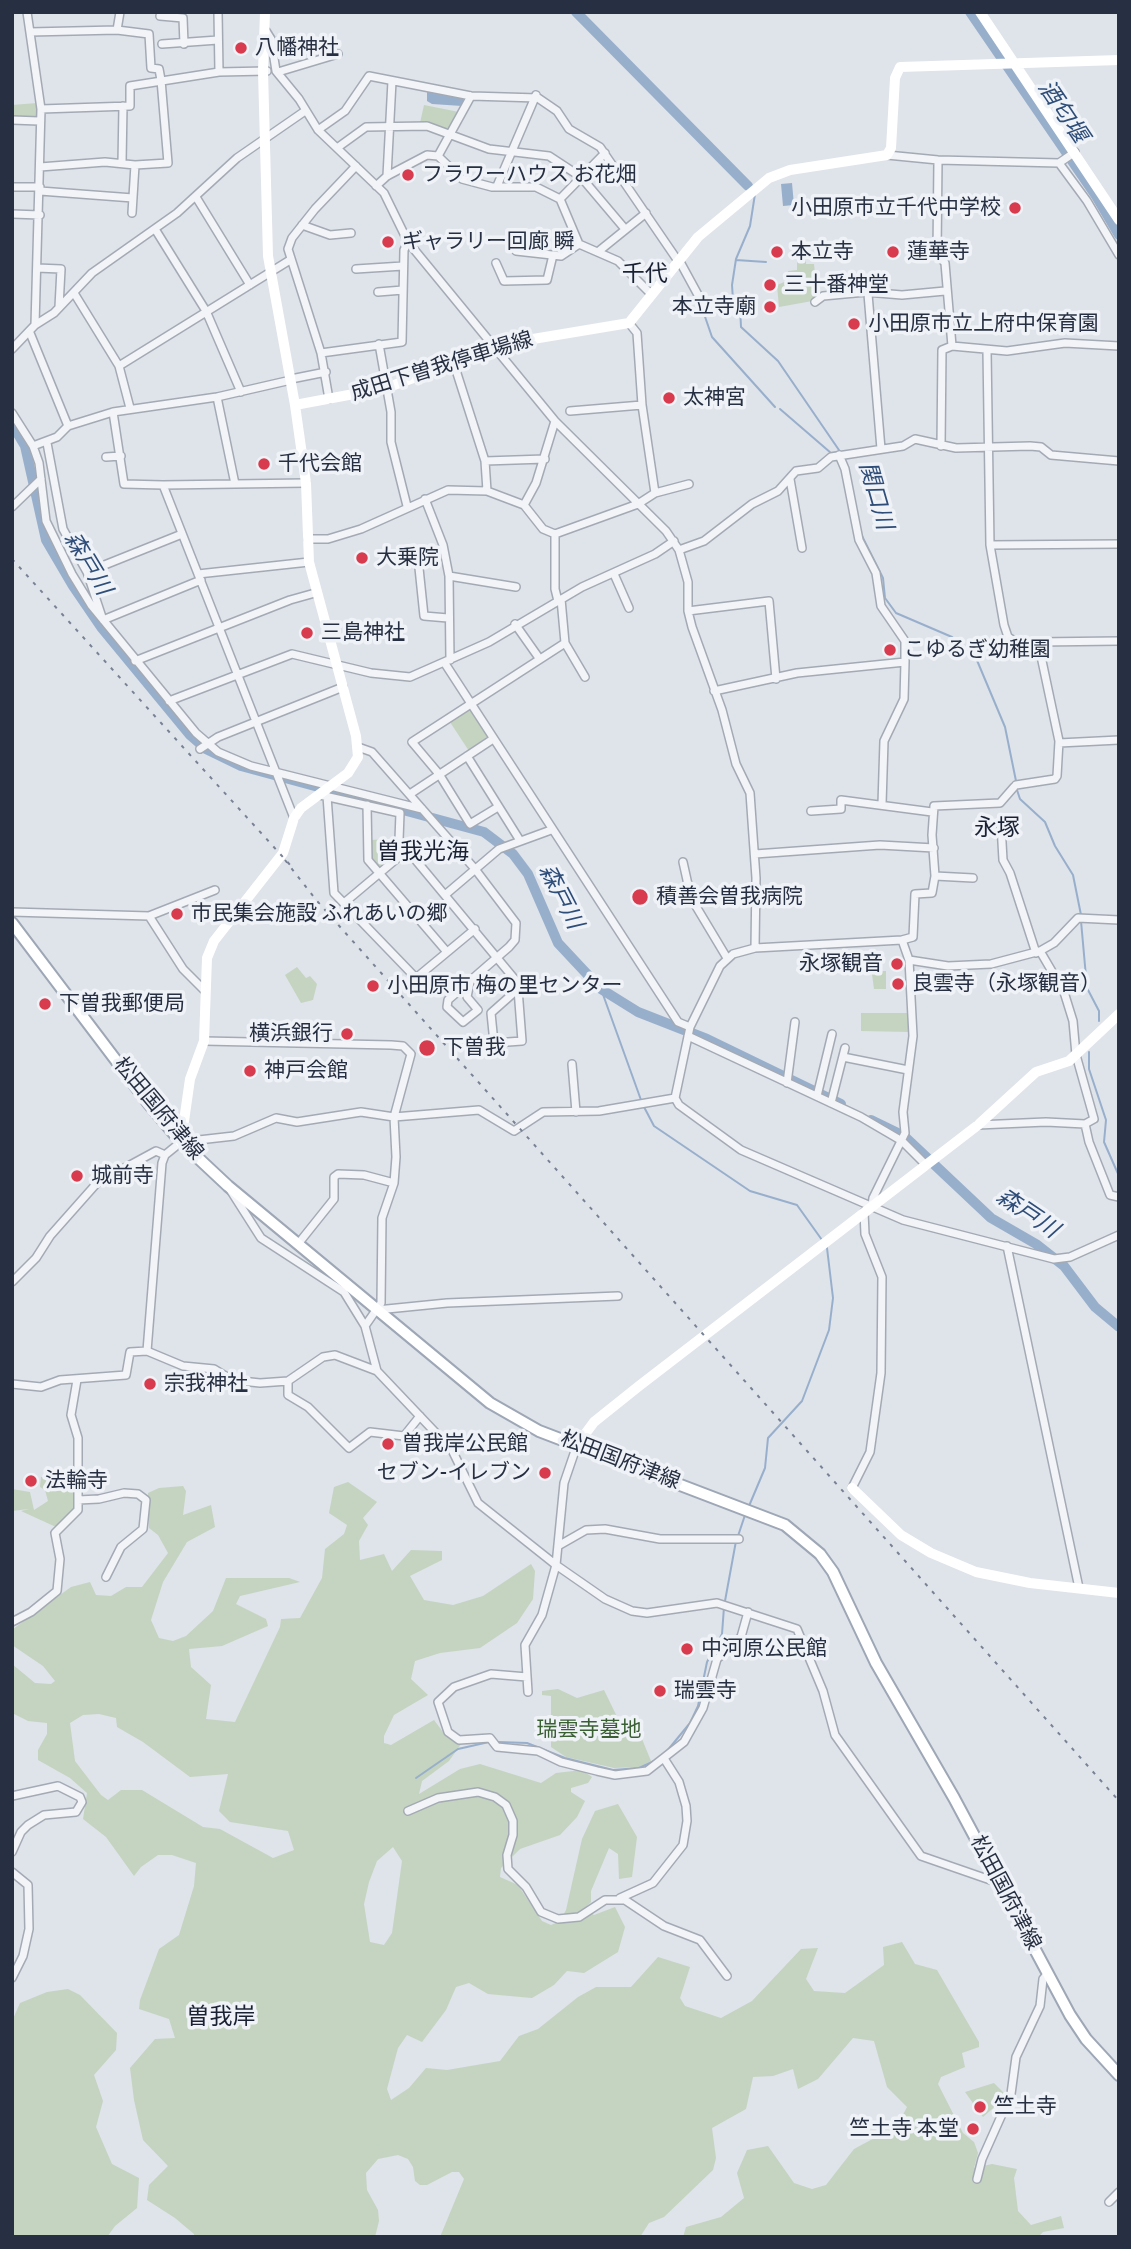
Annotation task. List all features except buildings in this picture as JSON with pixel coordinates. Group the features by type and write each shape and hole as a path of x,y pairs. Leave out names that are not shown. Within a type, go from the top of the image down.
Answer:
{"main road":[{"path":"181,1142 190,1079 204,1041 207,958 214,941 283,853 294,818 301,808 326,792 355,764 358,747 315,593 309,562 306,483 291,380 269,273 263,71 265,12"},
{"path":"980,12 1119,220"},
{"path":"629,323 698,237 769,178 790,170 887,155 891,148 895,78 900,67 1119,60"},
{"name":"成田下曽我停車場線","path":"295,405 386,388 495,348 629,323"},
{"name":"松田国府津線","path":"12,923 149,1104 181,1142 228,1186 498,1409 539,1431 785,1525 803,1538 833,1572 876,1663 1086,2039 1119,2075"},
{"path":"577,1445 594,1422 978,1125 1036,1072 1060,1066 1076,1055 1119,1014"},
{"path":"852,1488 901,1535 931,1553 976,1572 1119,1593"}],"street":[{"path":"27,12 41,109 35,325"},
{"path":"117,30 120,12"},
{"path":"218,12 219,72"},
{"path":"160,16 181,15 184,44"},
{"path":"30,32 117,30 149,34 151,68 159,69 161,105 167,128 168,163 40,167"},
{"path":"266,31 271,39 277,72 318,130 391,204 408,242 555,421 674,541 679,550 688,582 688,611 736,764 750,793 755,854 755,948"},
{"path":"162,44 218,40"},
{"path":"41,109 130,106 130,86 219,72 277,72 338,54"},
{"path":"318,130 345,111 369,76 471,96 534,96 556,111 569,129 605,153 678,260 703,304"},
{"path":"387,176 392,81"},
{"path":"438,156 471,96"},
{"path":"497,186 534,96"},
{"path":"122,106 122,163"},
{"path":"12,349 35,325 59,308 100,266 155,229 196,197 218,173 305,111"},
{"path":"12,120 40,121"},
{"path":"337,148 366,127 427,126 489,149 549,156 581,177 625,229"},
{"path":"887,155 938,160 1061,161 1075,152"},
{"path":"560,199 605,153"},
{"path":"376,186 387,176 421,157 438,156 462,179 497,186 537,187 560,199 579,244 618,261 651,294"},
{"path":"938,160 937,254 945,263 945,291 952,346"},
{"path":"1061,161 1119,255"},
{"path":"132,213 135,164"},
{"path":"329,399 321,353 290,260 290,243 356,166"},
{"path":"12,187 133,198"},
{"path":"196,197 250,285"},
{"path":"599,251 646,213"},
{"path":"12,215 40,215"},
{"path":"302,226 330,236 351,233"},
{"path":"155,229 206,311 241,392"},
{"path":"518,233 516,251 561,256 579,244"},
{"path":"321,353 402,342 403,266 408,242"},
{"path":"496,263 504,281 547,279 553,255"},
{"path":"119,366 290,260"},
{"path":"356,269 403,266"},
{"path":"37,268 61,269 59,308"},
{"path":"378,292 403,290"},
{"path":"815,302 823,296 945,291"},
{"path":"74,293 119,366 130,408"},
{"path":"868,294 881,449"},
{"path":"629,323 637,332 642,405 655,493"},
{"path":"30,333 68,426"},
{"path":"941,446 942,351 952,346 987,351 1065,343 1119,346"},
{"path":"379,344 392,419 391,442 407,506"},
{"path":"987,351 986,448 990,545 1007,634 1018,642 1119,641"},
{"path":"454,364 485,461 487,491"},
{"path":"33,446 47,443 68,426 113,412 217,397 326,372"},
{"path":"217,397 235,484"},
{"path":"570,411 642,405"},
{"path":"113,412 124,484 306,483"},
{"path":"12,413 33,446 41,479 46,521 52,538 91,605 203,745 232,759 276,772 326,792 400,813 399,840 499,957 517,982 518,989 522,1041 494,1043 491,1013 518,989"},
{"path":"524,505 545,459 555,421"},
{"path":"679,550 704,541 752,503 778,491 796,471 818,468 841,455 903,446 915,439 941,446 1041,447 1051,455 1119,461"},
{"path":"47,443 63,529 87,572 103,620"},
{"path":"841,455 859,540 876,573 881,606 905,641 904,699 884,741 882,804"},
{"path":"106,457 121,456"},
{"path":"485,461 545,459"},
{"path":"12,508 41,479"},
{"path":"790,479 802,548"},
{"path":"308,539 328,539 361,529 407,506 448,491 487,491 524,505 543,529 555,534 638,504 655,493 689,484"},
{"path":"163,485 294,818"},
{"path":"425,499 443,545 449,576 447,661 470,704 678,1022 689,1032 818,1092 903,1138 930,1162"},
{"path":"87,572 182,534"},
{"path":"555,534 555,589 560,600 565,643 585,677"},
{"path":"169,701 292,654 337,665 410,677 489,642 515,624 655,554 674,541"},
{"path":"990,545 1119,544"},
{"path":"103,620 200,577 309,562"},
{"path":"419,568 424,616 448,618"},
{"path":"614,574 629,608"},
{"path":"449,576 516,587"},
{"path":"135,661 290,600 315,593"},
{"path":"688,611 769,601 776,678"},
{"path":"515,624 539,658"},
{"path":"1038,642 1059,743 1058,776 1055,779 1015,786 1000,803 936,803 932,812 935,876 932,893 915,894 913,937 902,940 755,948 727,958 689,1032 675,1098 679,1105 741,1150 868,1208 1054,1259 1064,1259 1119,1235"},
{"path":"498,807 470,824 439,774 412,742 565,643"},
{"path":"714,691 797,673 905,662"},
{"path":"203,745 343,687"},
{"path":"410,794 493,739"},
{"path":"1059,743 1119,740"},
{"path":"358,747 372,751 475,869 516,923 515,940 447,1003 463,1022 467,1022 478,1010 467,997 470,982"},
{"path":"467,756 519,839"},
{"path":"326,792 424,811"},
{"path":"326,792 334,893 416,978 475,929"},
{"path":"811,811 841,809 841,800 932,812"},
{"path":"367,805 368,860 447,952"},
{"path":"978,1125 1046,1122 1085,1124 1094,1118 1076,1055 1073,1021 1064,992 1038,952 1003,860 1001,825"},
{"path":"445,895 504,846 551,830"},
{"path":"755,854 880,845 934,848"},
{"path":"344,903 407,850"},
{"path":"683,862 691,898 727,958"},
{"path":"935,876 973,878"},
{"path":"12,912 149,916 215,890"},
{"path":"149,916 183,969 204,990"},
{"path":"909,960 948,966 991,964 1038,952 1054,943 1081,917 1119,920"},
{"path":"852,1488 870,1452 881,1373 882,1277 865,1234 868,1208 903,1138 903,1112 913,1036 909,960 902,940"},
{"path":"789,1079 795,1022"},
{"path":"818,1092 832,1034"},
{"path":"204,1041 387,1041 403,1046 420,1063"},
{"path":"832,1099 845,1048"},
{"path":"365,1326 381,1303 382,1218 394,1182 394,1117 411,1054"},
{"path":"843,1057 908,1070"},
{"path":"572,1064 576,1112"},
{"path":"147,1351 149,1294 165,1155 181,1142 234,1136 276,1118 297,1122 361,1112 394,1117 479,1110 514,1131 542,1112 576,1112 675,1098"},
{"path":"1085,1124 1089,1142 1110,1195 1119,1197"},
{"path":"12,1282 36,1258 50,1236 97,1182 156,1151 165,1155"},
{"path":"298,1244 334,1199 334,1177 338,1174 364,1175 394,1182"},
{"path":"228,1186 261,1238 344,1292 365,1326 377,1371"},
{"path":"1007,1247 1079,1588"},
{"path":"376,1310 447,1303 618,1296"},
{"path":"12,1384 41,1387 60,1380 126,1375 131,1352 147,1351 183,1366 214,1369 232,1380 271,1383 288,1381 323,1357 335,1354 377,1371 452,1450 478,1503 555,1564 605,1599 632,1611 647,1613 723,1604 797,1629 823,1691 835,1735 921,1856 999,1883"},
{"path":"12,1622 31,1612 57,1591 60,1559 55,1533 78,1510 78,1438 71,1415 77,1380"},
{"path":"288,1381 288,1395 308,1407 349,1448 370,1432 404,1436 421,1416"},
{"path":"527,1692 525,1645 542,1615 558,1546 564,1483 577,1445"},
{"path":"78,1500 99,1499 124,1493 138,1494 146,1500 143,1529 121,1547 106,1577"},
{"path":"558,1546 586,1530 606,1529 660,1539 737,1539"},
{"path":"527,1677 491,1674 454,1686 441,1698 438,1707 450,1735 459,1740 538,1751 561,1762 615,1774 647,1771 665,1760 684,1742 703,1708 718,1659 741,1637 748,1612"},
{"path":"619,1899 653,1883 683,1845 686,1806 679,1782 665,1760"},
{"path":"12,1796 58,1786 80,1797 82,1802 76,1812 44,1815 28,1825 21,1832 12,1852"},
{"path":"408,1811 438,1798 478,1793 495,1797 506,1805 513,1821 513,1835 507,1855 508,1869 526,1887 541,1912 558,1919 579,1917 605,1900 625,1900 664,1926 700,1940 727,1976"},
{"path":"12,1872 28,1885 29,1929 23,1956 12,1978"},
{"path":"977,2179 982,2159 1011,2094 1016,2057 1040,2006 1043,1979 1048,1973"},
{"path":"1109,2202 1119,2192"}],"green space":[{"path":"37,103 37,118 12,118 12,105"},
{"path":"424,105 459,112 450,130 420,123"},
{"path":"797,255 806,255 806,264 814,264 817,296 812,301 779,307 777,285 789,280 788,271 797,270"},
{"path":"470,707 488,736 469,751 448,719"},
{"path":"397,839 405,850 378,872 369,860 369,840"},
{"path":"297,967 306,978 310,976 317,984 313,1000 301,1003 285,975"},
{"path":"886,971 886,989 874,989 872,974"},
{"path":"861,1013 910,1013 910,1032 861,1031"},
{"path":"41,1477 75,1478 77,1509 56,1527 21,1511 29,1509 12,1511 12,1489 30,1492 34,1510 48,1501 45,1490 40,1487"},
{"path":"348,1482 377,1502 363,1518 368,1525 359,1541 360,1560 384,1554 392,1571 411,1550 442,1551 442,1560 410,1576 424,1600 453,1605 483,1596 531,1564 535,1571 533,1599 517,1623 480,1648 440,1653 415,1661 411,1679 428,1695 394,1715 384,1736 384,1743 391,1745 434,1720 446,1736 461,1744 449,1761 422,1781 419,1794 460,1769 480,1764 541,1783 556,1773 582,1770 592,1777 588,1783 571,1788 571,1792 585,1801 577,1817 560,1835 520,1849 501,1868 500,1877 518,1885 542,1921 551,1925 560,1921 566,1910 582,1839 595,1811 618,1804 637,1837 632,1877 619,1879 618,1854 609,1848 591,1891 591,1902 584,1909 594,1915 615,1907 625,1927 618,1952 584,1973 567,1971 554,1985 532,1998 488,1994 469,1983 456,1987 446,2010 422,2042 407,2035 398,2048 387,2089 391,2100 409,2088 426,2068 447,2070 500,2061 519,2036 538,2029 578,1997 596,1987 631,1987 658,1957 690,1967 680,1998 685,2006 721,2018 752,2001 801,1949 818,1948 806,1979 814,1991 845,1993 884,1965 883,1947 902,1942 915,1964 937,1970 979,2042 979,2047 962,2053 965,2067 941,2077 938,2084 963,2133 974,2142 978,2153 974,2168 992,2164 1017,2169 1014,2178 1018,2211 1031,2225 1061,2216 1064,2228 1043,2232 1038,2237 683,2237 686,2227 721,2217 744,2198 737,2173 747,2150 768,2146 794,2183 812,2189 826,2185 854,2149 897,2126 907,2107 887,2087 874,2041 853,2038 818,2079 798,2089 793,2069 773,2076 753,2077 746,2109 712,2128 716,2158 713,2170 664,2217 649,2223 640,2237 440,2237 464,2179 459,2172 452,2172 427,2185 420,2185 415,2181 413,2167 408,2159 398,2155 378,2159 366,2173 367,2190 378,2210 379,2221 375,2237 194,2237 194,2234 175,2218 147,2200 149,2185 168,2166 143,2140 130,2068 155,2039 175,2038 169,2019 139,2009 140,2000 159,1949 179,1935 194,1886 196,1863 172,1855 158,1855 141,1867 134,1876 106,1837 83,1819 87,1793 70,1778 38,1760 38,1750 47,1734 47,1723 28,1721 12,1713 12,1664 35,1683 51,1684 55,1681 43,1666 12,1645 13,1629 71,1587 90,1582 96,1595 111,1596 126,1587 142,1587 168,1553 158,1535 149,1528 148,1493 159,1488 183,1486 186,1491 183,1515 211,1505 215,1527 187,1542 163,1582 151,1620 159,1638 173,1641 186,1636 213,1611 226,1578 289,1578 300,1582 240,1596 236,1604 266,1619 268,1626 222,1646 189,1649 191,1667 211,1685 206,1719 235,1722 280,1627 281,1619 300,1618 322,1578 325,1549 344,1534 347,1525 329,1513 334,1487","holes":["99,1714 116,1718 117,1727 143,1742 190,1777 228,1774 219,1811 230,1822 288,1831 294,1850 273,1858 220,1829 203,1827 142,1790 121,1790 108,1800 101,1795 75,1761 70,1723 83,1715","393,1847 402,1861 392,1933 384,1945 370,1942 364,1904 377,1861"]},
{"name":"瑞雲寺墓地","path":"558,1689 577,1698 604,1690 624,1731 642,1739 651,1761 639,1767 614,1768 566,1757 551,1747 551,1696 542,1695 542,1691"},
{"path":"68,1989 80,1995 117,2033 116,2050 94,2075 103,2101 96,2127 112,2164 139,2178 137,2208 115,2226 107,2237 12,2237 12,2021 20,2003 47,1992"},
{"path":"994,2083 1007,2096 983,2117 965,2092"}],"water":[{"path":"427,91 462,97 464,101 462,106 432,104 427,101"},
{"path":"792,183 794,205 783,206 781,184"}],"waterway":[{"name":"関口川","path":"576,12 748,186"},
{"name":"酒匂堰","path":"970,12 1096,196 1119,235"},
{"name":"関口川","path":"755,194 750,226 736,259 732,285 733,300 740,306 741,327 778,361 841,453"},
{"path":"736,260 766,262"},
{"path":"702,308 712,337 775,407"},
{"path":"780,409 831,453 839,452"},
{"name":"森戸川","path":"12,424 25,446 46,540 73,586 101,627 190,735 206,749 241,766 484,832 513,854 528,874 558,943 601,989 638,1012 707,1039 841,1104"},
{"name":"関口川","path":"862,536 883,578 885,598 896,613 952,637 976,658 1005,727 1016,781"},
{"name":"関口川","path":"1017,790 1020,799 1045,822 1055,846 1073,875 1081,915"},
{"name":"関口川","path":"1081,921 1087,988 1099,1011 1099,1021"},
{"path":"601,989 641,1100"},
{"name":"関口川","path":"1089,1052 1089,1069 1106,1120 1104,1142 1119,1176"},
{"path":"643,1105 654,1126 750,1191 797,1205 822,1240"},
{"name":"森戸川","path":"871,1120 904,1136 991,1218 1036,1244 1064,1266 1095,1307 1119,1327"},
{"path":"749,1506 765,1468 768,1438 802,1401 829,1330 833,1298 827,1248"},
{"path":"738,1536 745,1515"},
{"path":"725,1601 736,1541"},
{"path":"667,1751 690,1723 698,1706 707,1662 722,1634 724,1607"},
{"path":"416,1778 458,1749 489,1742"},
{"path":"498,1742 527,1743 565,1758 613,1770 639,1768 654,1761"}],"railway":[{"path":"12,559 292,867"},
{"path":"285,860 317,901 1119,1801"}],"place":[{"name":"八幡神社","path":"241,48"},
{"name":"フラワーハウス お花畑","path":"408,175"},
{"name":"小田原市立千代中学校","path":"1015,208"},
{"name":"ギャラリー回廊 瞬","path":"388,242"},
{"name":"本立寺","path":"777,252"},
{"name":"蓮華寺","path":"893,252"},
{"name":"三十番神堂","path":"770,285"},
{"name":"本立寺廟","path":"770,307"},
{"name":"小田原市立上府中保育園","path":"854,324"},
{"name":"太神宮","path":"669,398"},
{"name":"千代会館","path":"264,464"},
{"name":"大乗院","path":"362,558"},
{"name":"三島神社","path":"307,633"},
{"name":"こゆるぎ幼稚園","path":"890,650"},
{"name":"積善会曽我病院","path":"640,897"},
{"name":"市民集会施設 ふれあいの郷","path":"177,914"},
{"name":"永塚観音","path":"897,964"},
{"name":"良雲寺（永塚観音）","path":"898,984"},
{"name":"小田原市 梅の里センター","path":"373,986"},
{"name":"下曽我郵便局","path":"45,1004"},
{"name":"横浜銀行","path":"347,1034"},
{"name":"下曽我","path":"427,1048"},
{"name":"神戸会館","path":"250,1071"},
{"name":"城前寺","path":"77,1176"},
{"name":"宗我神社","path":"150,1384"},
{"name":"曽我岸公民館","path":"388,1444"},
{"name":"セブン-イレブン","path":"545,1473"},
{"name":"法輪寺","path":"31,1481"},
{"name":"中河原公民館","path":"687,1649"},
{"name":"瑞雲寺","path":"660,1691"},
{"name":"竺土寺","path":"980,2107"},
{"name":"竺土寺 本堂","path":"973,2129"}],"district":[{"name":"千代","path":"645,275"},
{"name":"永塚","path":"997,829"},
{"name":"曽我光海","path":"423,853"},
{"name":"曽我岸","path":"221,2018"}]}
